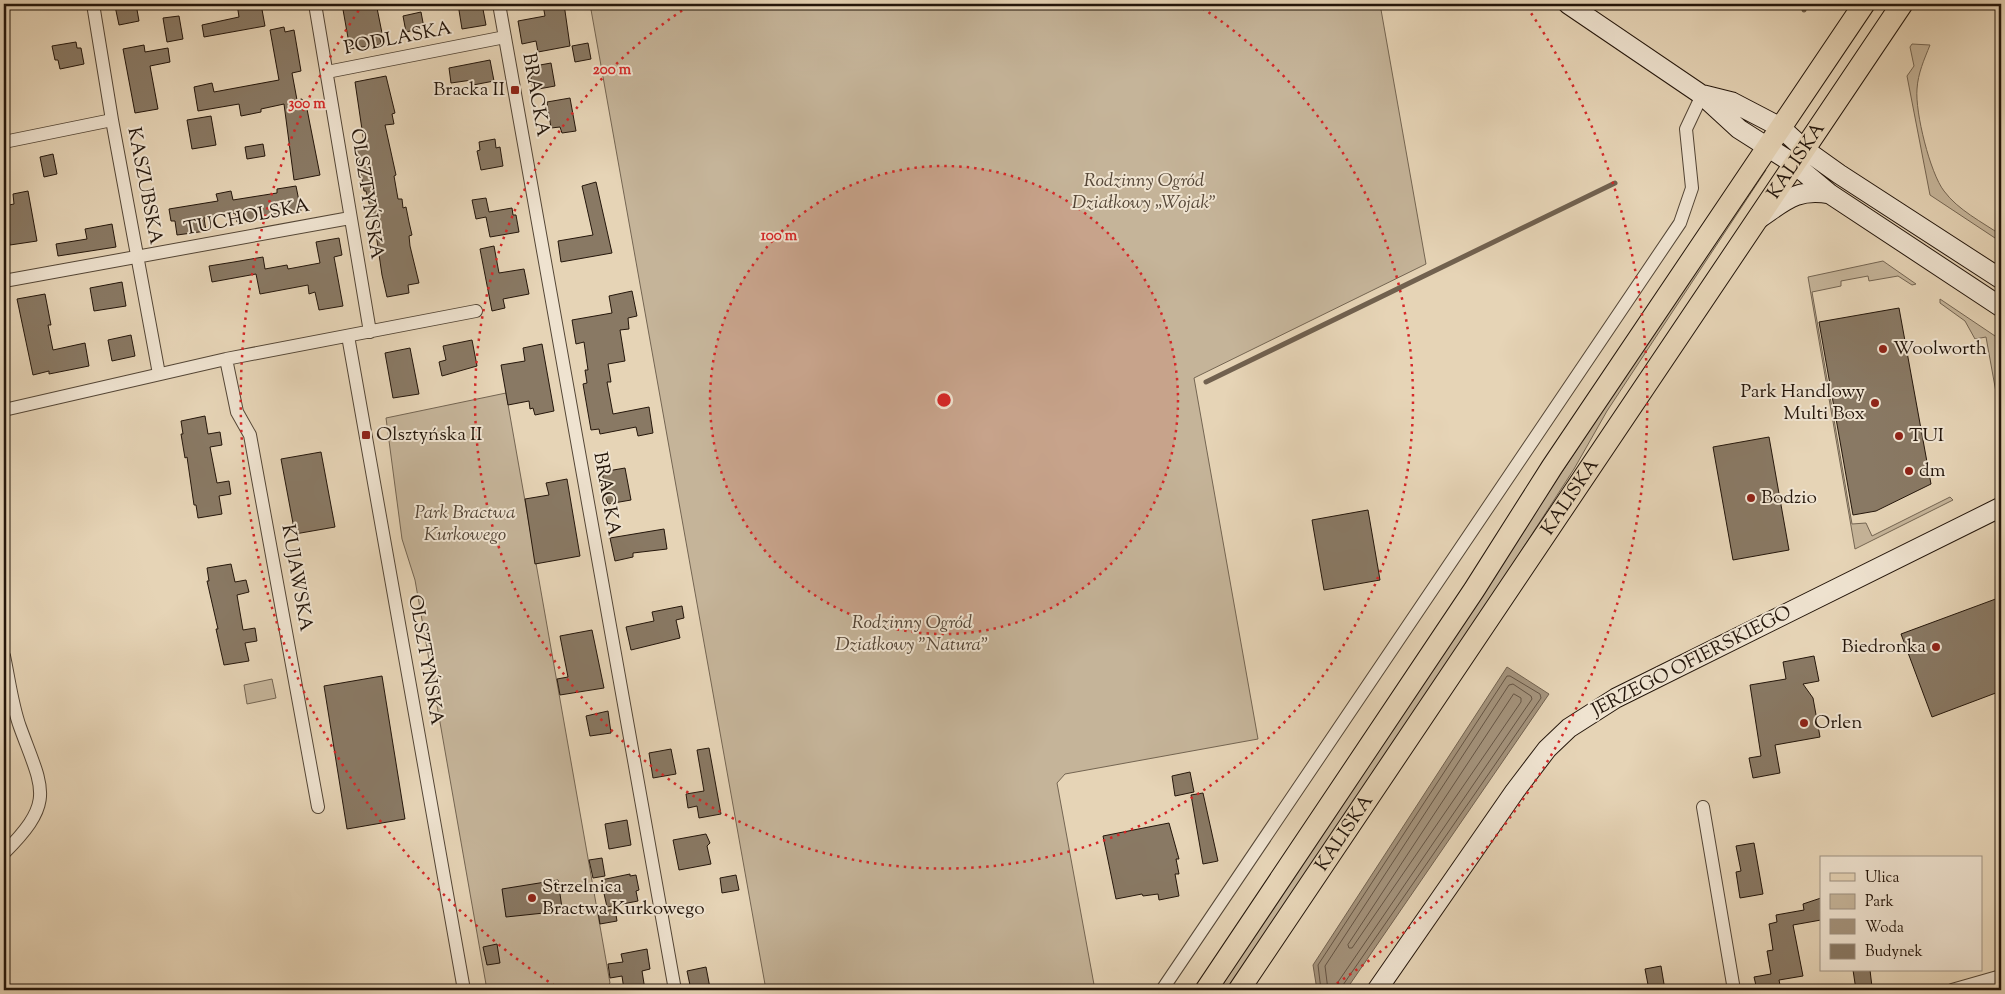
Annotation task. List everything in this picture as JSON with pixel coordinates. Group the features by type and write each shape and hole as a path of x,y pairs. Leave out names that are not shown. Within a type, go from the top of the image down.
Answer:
{"main road":[{"name":"KALISKA","path":"1206,990 1766,148 1864,4"},
{"name":"KALISKA","path":"1239,990 1902,4"}],"street":[{"name":"KASZUBSKA","path":"93,4 112,120 139,257 159,374"},
{"name":"OLSZTYŃSKA","path":"315,4 370,332"},
{"name":"BRACKA","path":"499,4 675,990"},
{"path":"1568,4 1702,95 1739,129 1766,148 1799,157 2001,279"},
{"name":"PODLASKA","path":"327,72 505,37"},
{"path":"1702,95 1732,102 1780,128 1799,157 1830,194 2001,308"},
{"path":"1162,990 1680,223 1689,203 1692,188 1686,129 1702,95"},
{"path":"4,142 112,120"},
{"path":"1756,221 1796,194 1815,191 1830,194"},
{"name":"TUCHOLSKA","path":"4,281 350,218"},
{"path":"4,410 226,359 476,310"},
{"name":"OLSZTYŃSKA","path":"348,336 464,990"},
{"name":"KUJAWSKA","path":"226,359 238,412 250,435 318,806"},
{"name":"JERZEGO OFIERSKIEGO","path":"1377,990 1515,790 1547,748 1569,728 1616,698 2001,507"},
{"path":"4,656 19,726 38,772 40,805 27,830 4,853"},
{"path":"1702,807 1734,990"},
{"path":"1952,990 2001,976"}],"green space":[{"name":"Rodzinny Ogród Działkowy \"Natura\"","path":"590,4 1380,4 1426,264 1194,378 1258,739 1065,774 1057,783 1095,990 766,990"},
{"path":"1912,44 1930,45 1919,77 1917,99 1921,127 1934,171 1944,191 1950,198 2001,235 1998,240 1930,195 1907,76 1914,66 1910,47"},
{"path":"1763,169 1766,170 1607,411 1574,469 1503,579 1227,990 1218,990"},
{"path":"1883,261 1916,284 1912,285 1898,276 1869,281 1868,276 1841,281 1841,286 1812,292 1852,524 1866,523 1872,536 1950,497 1953,500 1855,549 1808,277"},
{"path":"1940,299 1998,338 2001,355 2001,420 1986,337 1975,339 1965,321 1940,303"},
{"name":"Park Bractwa Kurkowego","path":"506,393 610,983 604,990 487,990 415,580 402,539 386,418"},
{"path":"272,679 276,698 247,704 244,685"}],"water":[{"path":"1507,667 1549,694 1346,990 1317,990 1313,965"}],"building":[{"path":"136,4 139,21 119,25 115,6"},
{"path":"237,4 261,4 265,26 204,37 202,25 239,17"},
{"path":"342,4 374,4 374,8 377,8 382,33 379,33 381,44 350,49"},
{"path":"458,4 482,4 486,25 462,29"},
{"path":"564,4 570,46 538,52 536,41 522,44 518,21 545,16 543,5"},
{"path":"421,12 424,28 406,32 403,16"},
{"path":"179,16 183,39 167,42 163,18"},
{"path":"284,27 285,32 294,30 301,71 292,73 297,100 302,99 303,104 306,104 320,175 294,180 284,104 261,109 261,112 241,116 239,104 198,111 194,87 212,83 214,92 279,80 270,30"},
{"path":"76,42 77,48 81,48 84,64 60,69 58,60 55,60 52,46"},
{"path":"588,43 591,59 575,62 572,46"},
{"path":"144,45 145,52 168,48 170,62 150,66 158,109 135,113 123,49"},
{"path":"490,60 494,81 473,85 472,80 451,83 449,68"},
{"path":"551,63 555,86 533,90 529,67"},
{"path":"386,76 395,113 392,114 394,124 385,125 396,175 394,176 398,199 402,199 403,208 406,207 412,235 409,236 410,246 419,283 408,285 409,293 387,297 375,227 366,191 364,191 356,144 364,143 355,82"},
{"path":"570,98 576,131 562,133 560,127 551,128 547,102"},
{"path":"211,116 216,145 192,149 187,120"},
{"path":"495,139 496,148 500,147 503,166 481,170 477,151 480,150 479,142"},
{"path":"263,144 265,156 247,159 245,147"},
{"path":"53,154 57,174 44,177 40,157"},
{"path":"596,182 612,253 561,262 558,241 593,235 582,186"},
{"path":"296,186 301,211 237,222 235,213 204,218 206,231 177,235 175,221 171,221 169,209 218,201 216,194 231,191 233,200 277,193 277,189"},
{"path":"28,191 37,241 10,245 4,206 14,204 13,194"},
{"path":"486,198 489,212 512,208 513,215 516,215 519,232 490,237 486,217 476,219 472,200"},
{"path":"112,224 116,247 58,256 56,244 87,239 85,229"},
{"path":"339,238 342,255 334,257 343,306 319,310 315,292 309,294 308,285 260,294 256,274 212,282 209,266 263,257 265,269 287,265 288,269 320,263 316,242"},
{"path":"494,246 499,273 524,269 529,294 503,299 505,308 492,311 480,249"},
{"path":"122,282 126,306 94,311 90,288"},
{"path":"632,291 637,316 628,318 629,329 620,330 625,361 608,364 611,382 607,382 613,414 649,407 653,433 638,436 636,427 600,434 599,429 591,430 583,384 587,383 585,370 588,370 584,342 576,344 572,320 612,313 609,296"},
{"path":"45,294 51,325 48,325 53,350 85,343 89,366 49,374 49,371 33,375 17,299"},
{"name":"Park Handlowy Multi Box","path":"1899,308 1931,484 1876,511 1853,515 1819,322"},
{"path":"131,335 135,356 112,361 108,340"},
{"path":"472,340 477,366 442,376 439,362 446,360 443,346"},
{"path":"542,344 554,411 535,415 533,408 530,409 529,401 508,405 501,365 525,361 523,348"},
{"path":"410,348 419,394 393,398 385,353"},
{"path":"205,416 208,434 220,432 222,445 210,447 217,483 229,481 231,494 219,496 222,514 198,518 196,505 194,505 187,457 185,458 181,421"},
{"name":"Bodzio","path":"1769,437 1789,550 1733,560 1713,447"},
{"path":"321,452 335,527 295,534 281,459"},
{"path":"625,468 631,500 608,504 601,485 604,482 602,472"},
{"path":"567,479 580,556 535,564 525,499 549,495 546,483"},
{"path":"1368,510 1380,580 1324,590 1312,520"},
{"path":"664,529 667,549 633,553 633,557 615,561 610,538"},
{"path":"231,564 235,582 246,580 249,592 237,595 243,630 255,628 257,641 245,643 249,661 224,665 207,581 209,581 207,568"},
{"path":"2001,597 2001,691 1932,717 1901,634"},
{"path":"682,606 684,618 676,620 680,638 631,650 626,627 654,621 652,612"},
{"path":"592,630 604,688 560,695 557,679 568,677 560,636"},
{"path":"1814,656 1819,681 1803,684 1813,698 1820,737 1775,745 1780,773 1753,778 1749,758 1761,756 1750,685 1786,679 1783,662"},
{"path":"382,676 405,819 347,829 324,686"},
{"path":"608,711 611,733 590,736 586,716"},
{"path":"709,748 721,814 699,818 697,806 688,808 686,794 704,791 697,750"},
{"path":"671,749 676,774 653,778 649,753"},
{"path":"1190,772 1194,792 1175,796 1172,776"},
{"path":"1203,793 1218,861 1203,864 1191,795"},
{"path":"627,820 631,845 609,849 605,824"},
{"path":"1169,823 1179,859 1176,859 1179,874 1175,874 1179,896 1159,900 1158,894 1143,896 1142,894 1116,899 1103,836"},
{"path":"706,834 710,843 707,846 711,864 679,870 673,840"},
{"path":"1754,843 1763,894 1740,898 1736,872 1741,871 1736,846"},
{"path":"602,858 605,876 593,878 589,860"},
{"path":"630,874 630,876 636,875 639,890 636,891 638,901 607,907 601,880"},
{"path":"736,875 739,890 722,893 720,878"},
{"name":"Strzelnica Bractwa Kurkowego","path":"558,880 562,908 544,911 544,913 506,917 502,889"},
{"path":"1820,898 1820,920 1793,925 1803,976 1779,980 1781,990 1757,990 1754,977 1771,974 1767,951 1773,950 1769,924 1777,922 1776,915 1804,910 1803,904"},
{"path":"615,909 617,921 600,924 598,912"},
{"path":"497,944 500,963 487,965 483,947"},
{"path":"647,949 650,969 642,971 645,990 624,990 622,976 610,978 608,964 623,962 621,954"},
{"path":"1661,966 1665,990 1649,990 1645,969"},
{"path":"706,967 710,988 691,990 687,971"},
{"path":"1853,972 1870,972 1872,987 1856,990"}],"waterway":[{"path":"1803,4 1804,10"},
{"path":"1206,382 1615,183"}],"place":[{"name":"Bracka II","path":"515,90"},
{"name":"Woolworth","path":"1883,349"},
{"name":"Park Handlowy Multi Box","path":"1875,403"},
{"name":"Olsztyńska II","path":"366,435"},
{"name":"TUI","path":"1899,436"},
{"name":"dm","path":"1909,471"},
{"name":"Bodzio","path":"1751,498"},
{"name":"Biedronka","path":"1936,647"},
{"name":"Orlen","path":"1804,723"},
{"name":"Strzelnica Bractwa Kurkowego","path":"532,898"}],"park label":[{"name":"Rodzinny Ogród Działkowy „Wojak”","path":"1144,192"}]}
